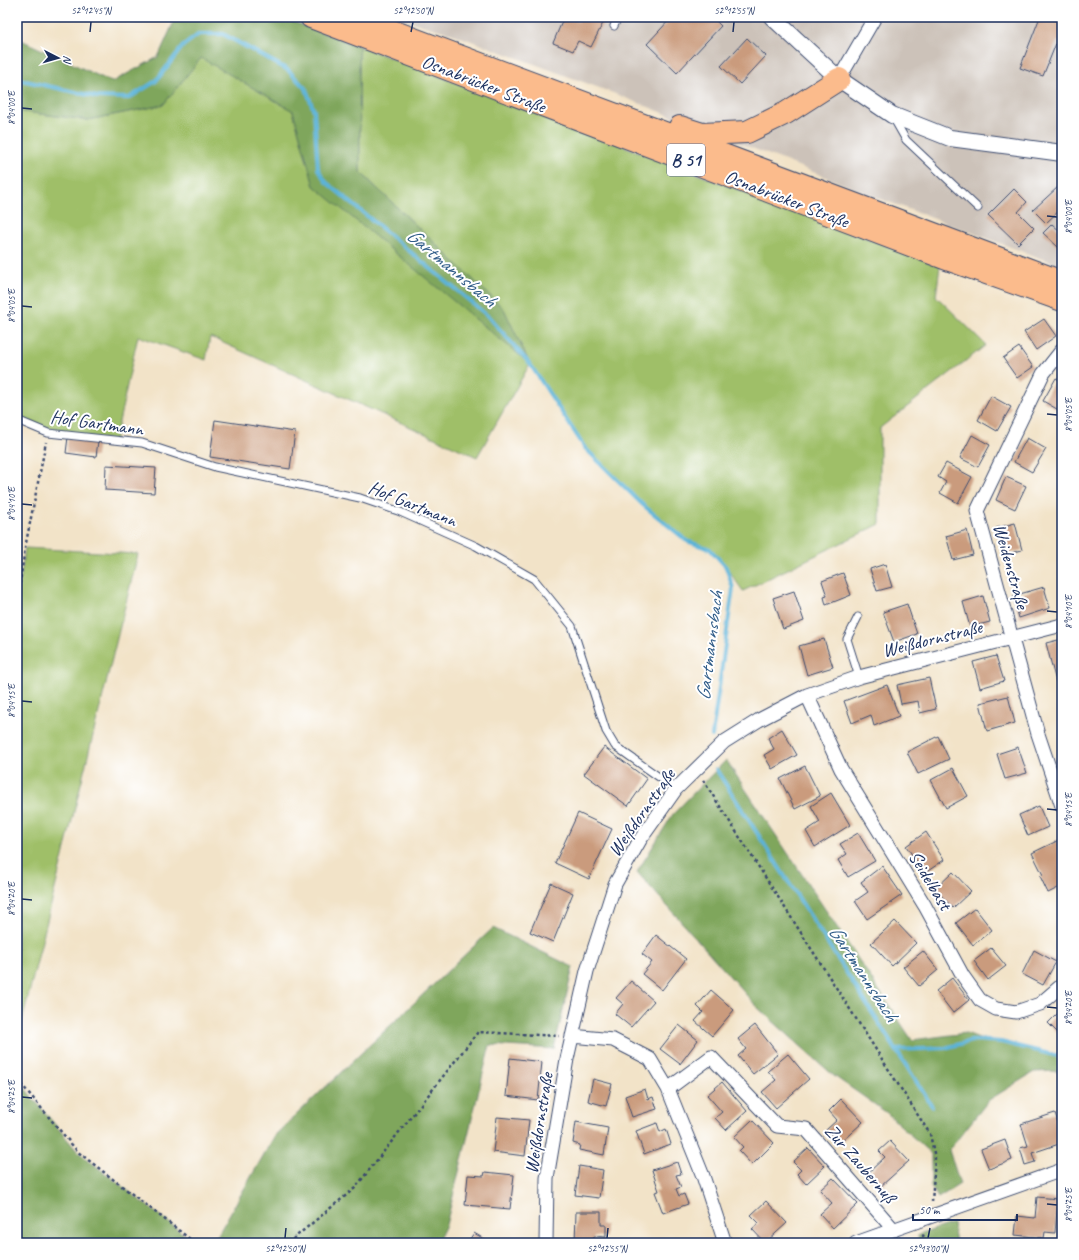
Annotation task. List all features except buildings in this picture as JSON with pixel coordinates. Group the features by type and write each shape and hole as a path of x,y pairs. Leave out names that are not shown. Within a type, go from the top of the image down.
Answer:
{"highway":[{"name":"Osnabrücker Straße","path":"311,17 947,259 1062,300"},
{"name":"Osnabrücker Straße","path":"355,17 1062,282"},
{"path":"539,87 702,134 747,132 786,113 839,79"}],"street":[{"path":"772,17 839,79 892,115 950,138 1062,153"},
{"path":"839,79 874,17"},
{"name":"Weidenstraße","path":"1062,350 1043,374 977,511 1013,638 1038,734 1062,806"},
{"name":"Weißdornstraße","path":"546,1243 547,1178 572,1036 587,971 615,884 640,840 676,789 724,742 759,720 807,695 859,677 1062,625"},
{"name":"Seidelbast","path":"807,695 841,769 925,906 963,976 980,1000 996,1009 1016,1012 1040,1004 1062,985"},
{"path":"572,1036 613,1040 650,1059 668,1089 703,1176 726,1243"},
{"name":"Zur Zaubernuß","path":"668,1089 711,1057 777,1126 806,1129 894,1230"},
{"path":"856,1243 1062,1170"}],"lane":[{"path":"614,26 618,17"},
{"path":"892,115 906,140 978,208"},
{"name":"Hof Gartmann","path":"17,420 48,433 142,443 215,467 360,498 398,511 489,553 534,578 572,626 606,731 615,746 676,789"},
{"path":"858,616 847,639 859,677"}],"path":[{"path":"17,602 25,548 48,433"},
{"path":"696,769 930,1134 935,1158 931,1216 923,1236 925,1243"},
{"path":"288,1243 355,1188 478,1032 572,1036"},
{"path":"17,1079 78,1152 195,1243"}],"shaded area":[{"path":"395,17 1062,17 1062,266 889,202 613,93 450,33"}],"green space":[{"path":"176,17 280,17 359,46 360,172 504,309 530,364 314,186 293,111 201,58 163,105 88,120 17,111 17,38 112,82 158,57"},
{"path":"359,46 940,266 936,296 986,345 880,428 880,524 743,591 726,567 710,549 687,541 643,505 585,448 530,364 477,457 210,337 206,360 138,336 115,440 48,433 17,420 17,111 88,120 163,105 201,57 293,111 314,186 504,309 360,172"},
{"path":"25,548 138,554 17,1042 17,602"},
{"path":"726,760 912,1040 966,1033 982,1039 1062,1057 1062,1071 1034,1072 989,1100 949,1150 960,1184 938,1198 931,1186 931,1154 887,1113 834,1076 758,1008 637,872 673,814"},
{"path":"493,928 573,967 554,1049 490,1045 446,1225 437,1243 213,1243 275,1135"},
{"path":"17,1079 78,1152 195,1243 17,1243"},
{"path":"953,1223 956,1243 919,1243 918,1235"}],"waterway":[{"name":"Gartmannsbach","path":"17,79 97,97 129,98 156,81 183,46 199,34 223,34 288,70 306,89 314,111 318,169 326,182 489,317 530,364 585,448 643,505 687,541 710,549 726,567 733,588 712,736"},
{"name":"Gartmannsbach","path":"716,769 932,1106"},
{"name":"Gartmannsbach","path":"896,1050 945,1048 975,1040 1001,1042 1062,1057"}]}
